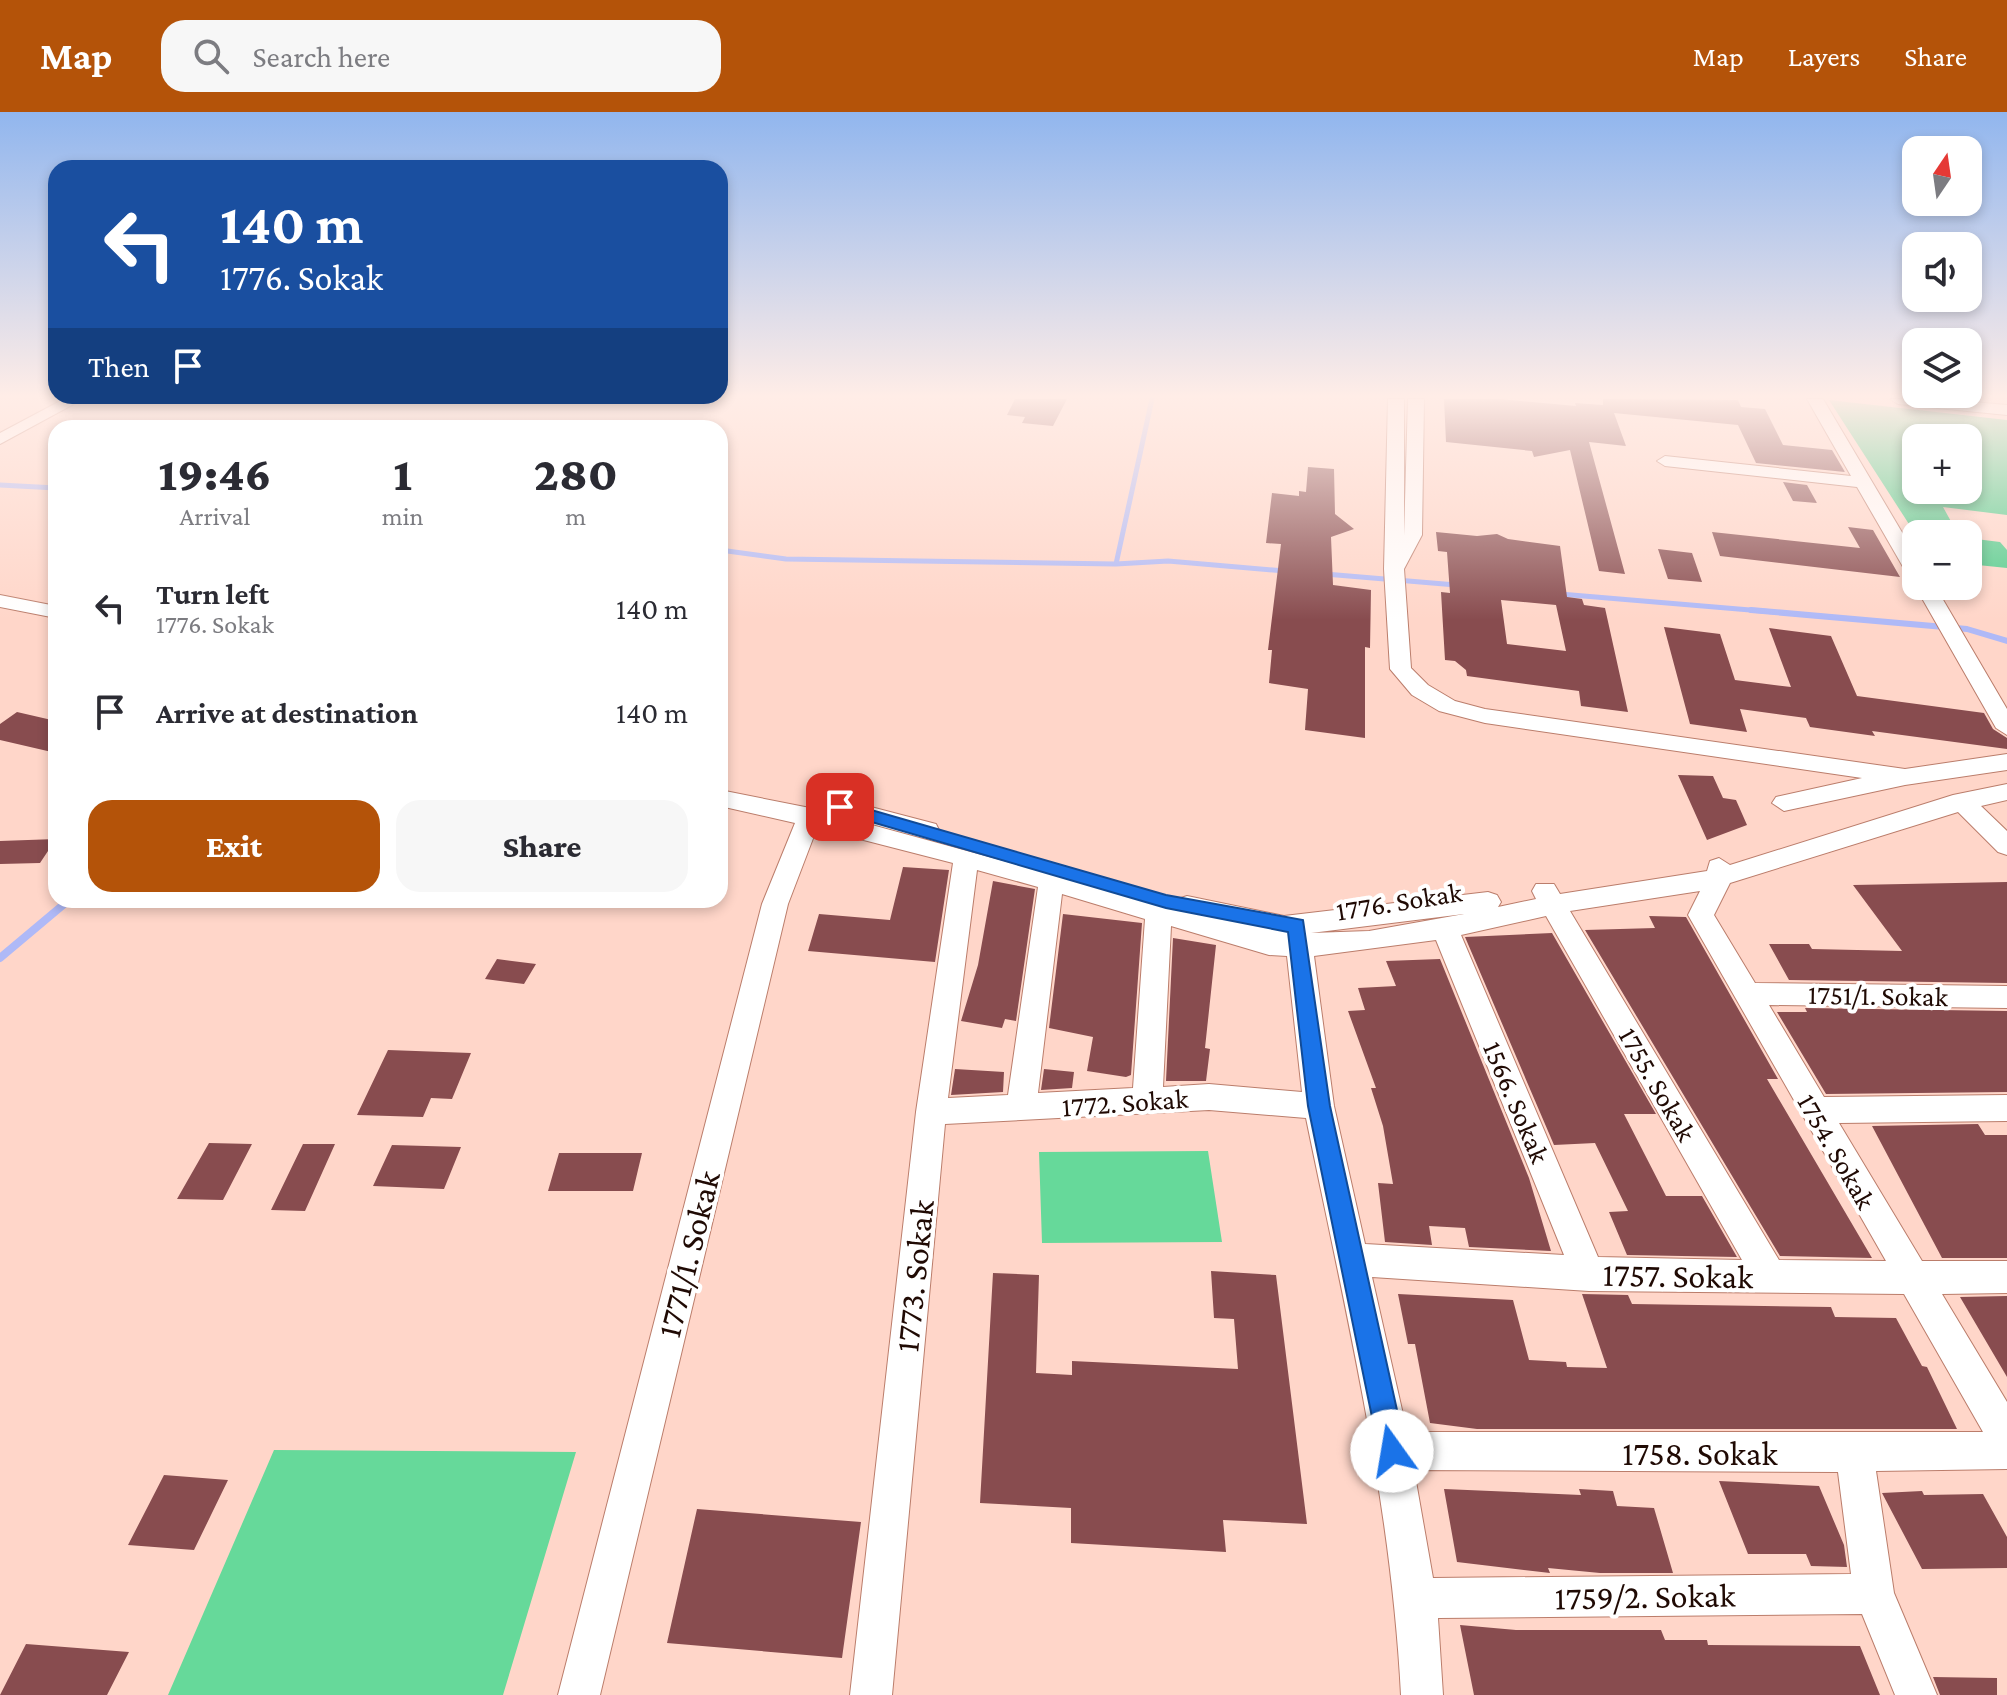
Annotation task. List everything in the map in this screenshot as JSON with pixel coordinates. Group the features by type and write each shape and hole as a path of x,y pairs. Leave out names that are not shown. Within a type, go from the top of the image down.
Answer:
{"street":[{"path":"1397,473 1394,575 1401,669 1420,690 1447,706 1485,716 1905,777"},
{"path":"1394,575 1413,535 1412,473"},
{"path":"1777,473 1863,482"},
{"path":"1858,473 1902,548"},
{"path":"1395,479 1414,482"},
{"path":"1934,600 2007,728"},
{"path":"0,602 48,610"},
{"path":"1784,803 1905,777 2007,762"},
{"name":"1776. Sokak","path":"728,783 870,813 1166,902 1284,926 1299,936 1445,929 1550,898"},
{"name":"1776. Sokak","path":"728,800 810,816 1269,945 1299,936 1462,907 1550,898 1719,868 1856,834 1961,801 2007,792"},
{"path":"1961,801 2007,846"},
{"name":"1771/1. Sokak","path":"579,1695 775,904 810,816"},
{"name":"1773. Sokak","path":"871,1695 931,1112 966,858"},
{"name":"1754. Sokak","path":"1719,868 1701,915 1911,1278 2002,1417"},
{"path":"1021,1108 1051,883"},
{"name":"1755. Sokak","path":"1550,898 1770,1276"},
{"path":"1147,1101 1158,914"},
{"name":"1566. Sokak","path":"1445,929 1589,1275"},
{"path":"1299,936 1319,1106 1392,1451 1416,1598 1422,1695"},
{"name":"1751/1. Sokak","path":"1748,994 2007,997"},
{"name":"1772. Sokak","path":"931,1112 1209,1097 1319,1106"},
{"path":"1813,1110 2007,1108"},
{"name":"1757. Sokak","path":"1350,1259 1589,1275 1731,1279 1770,1276 2007,1277"},
{"name":"1758. Sokak","path":"1392,1451 1854,1453 2007,1450"},
{"path":"1854,1453 1874,1594 1916,1695"},
{"name":"1759/2. Sokak","path":"1416,1598 1874,1594"}],"green space":[{"path":"1876,473 1902,473 1902,504 1982,504 1982,473 2007,473 2007,515 1943,507 1950,520 1906,520"},
{"path":"1982,540 2000,542 2007,550 2007,568 1982,565"},
{"path":"1208,1151 1222,1242 1042,1243 1039,1152"},
{"path":"274,1450 576,1452 503,1695 168,1695"}],"building":[{"path":"1308,473 1334,473 1335,514 1354,529 1331,537 1333,585 1371,590 1370,648 1365,647 1365,738 1305,730 1308,689 1269,683 1272,650 1268,650 1281,544 1266,543 1272,493 1299,496 1299,491 1306,492"},
{"path":"1575,473 1597,473 1625,574 1599,571"},
{"path":"1783,482 1807,485 1817,503 1793,501"},
{"path":"1848,527 1873,530 1900,577 1720,556 1712,532 1860,548"},
{"path":"1436,532 1477,536 1497,534 1508,539 1560,546 1567,597 1582,599 1584,605 1605,608 1628,712 1581,706 1579,691 1467,676 1466,670 1455,661 1445,660 1441,592 1450,593 1447,552 1438,551","holes":["1501,600 1556,605 1566,651 1507,644"]},
{"path":"1658,549 1692,553 1702,582 1668,579"},
{"path":"1664,627 1720,634 1735,680 1791,687 1769,628 1831,636 1857,696 1984,713 1993,729 2007,738 2007,749 1872,731 1875,736 1810,727 1806,718 1740,709 1747,732 1690,724"},
{"path":"17,712 48,719 48,751 0,740 0,724"},
{"path":"1678,775 1713,776 1723,798 1736,800 1747,825 1707,840"},
{"path":"48,839 48,851 40,863 0,864 0,841"},
{"path":"903,867 949,870 935,962 808,951 819,914 890,920"},
{"path":"993,881 1035,889 1016,1021 1005,1019 1002,1028 961,1021 978,965"},
{"path":"2007,882 2007,983 1789,980 1769,944 1809,944 1812,949 1902,951 1853,885"},
{"path":"1063,914 1142,923 1131,1075 1126,1077 1087,1071 1093,1037 1049,1028"},
{"path":"1649,916 1686,917 1778,1079 1767,1079 1872,1258 1780,1256 1585,930 1655,928"},
{"path":"1552,933 1656,1114 1624,1114 1666,1196 1702,1196 1737,1257 1627,1255 1609,1212 1628,1211 1595,1143 1554,1145 1465,937"},
{"path":"1173,938 1216,945 1205,1048 1210,1049 1206,1081 1166,1081"},
{"path":"497,959 536,964 524,984 485,979"},
{"path":"1440,959 1529,1178 1551,1251 1469,1247 1465,1228 1429,1226 1432,1245 1385,1242 1378,1183 1393,1184 1383,1126 1371,1088 1376,1088 1348,1011 1365,1010 1358,988 1396,986 1386,961"},
{"path":"1805,1008 2007,1011 2007,1092 1826,1094 1777,1012 1807,1012"},
{"path":"388,1050 471,1053 452,1099 431,1098 423,1117 357,1115"},
{"path":"955,1069 1004,1072 1003,1092 951,1095"},
{"path":"1044,1069 1074,1072 1072,1088 1041,1090"},
{"path":"1978,1124 1985,1135 2007,1135 2007,1258 1942,1258 1872,1126"},
{"path":"209,1143 252,1144 223,1200 177,1199"},
{"path":"303,1144 335,1144 305,1211 271,1210"},
{"path":"392,1145 461,1147 444,1189 373,1186"},
{"path":"559,1153 642,1153 633,1191 548,1191"},
{"path":"1211,1271 1276,1275 1307,1524 1223,1520 1226,1552 1071,1543 1071,1508 980,1503 993,1273 1039,1275 1036,1373 1072,1375 1072,1361 1238,1369 1234,1319 1214,1318"},
{"path":"1398,1294 1513,1300 1529,1360 1566,1362 1567,1367 1607,1368 1582,1294 1628,1295 1632,1304 1831,1307 1835,1317 1896,1318 1922,1366 1927,1367 1957,1429 1477,1429 1430,1423 1415,1344 1408,1344"},
{"path":"2007,1296 2007,1377 1960,1297"},
{"path":"164,1475 228,1480 194,1550 128,1545"},
{"path":"1719,1481 1819,1486 1844,1545 1847,1567 1811,1566 1806,1554 1748,1554"},
{"path":"1444,1489 1581,1495 1579,1489 1613,1491 1617,1506 1654,1508 1673,1573 1600,1573 1548,1568 1550,1573 1457,1562"},
{"path":"1922,1491 1924,1495 1983,1494 2007,1537 2007,1568 1922,1569 1882,1493"},
{"path":"697,1509 861,1522 842,1658 667,1643"},
{"path":"1460,1625 1516,1630 1661,1630 1665,1640 1707,1640 1708,1645 1860,1646 1880,1695 1474,1695"},
{"path":"26,1644 129,1652 107,1695 0,1695"},
{"path":"1933,1677 1997,1678 1997,1695 1940,1695"}],"waterway":[{"path":"1116,564 1136,473"},
{"path":"0,485 48,488"},
{"path":"728,551 786,559 1116,564"},
{"path":"1116,564 1168,561 1285,571"},
{"path":"1325,574 1456,585"},
{"path":"1560,594 1768,611"},
{"path":"1751,610 1768,611"},
{"path":"1768,611 1774,612"},
{"path":"1768,611 1967,629 2007,641"},
{"path":"0,958 59,908"}],"route":[{"path":"840,807 870,813 1166,902 1284,926 1296,925 1302,948 1319,1106 1392,1451"}]}
